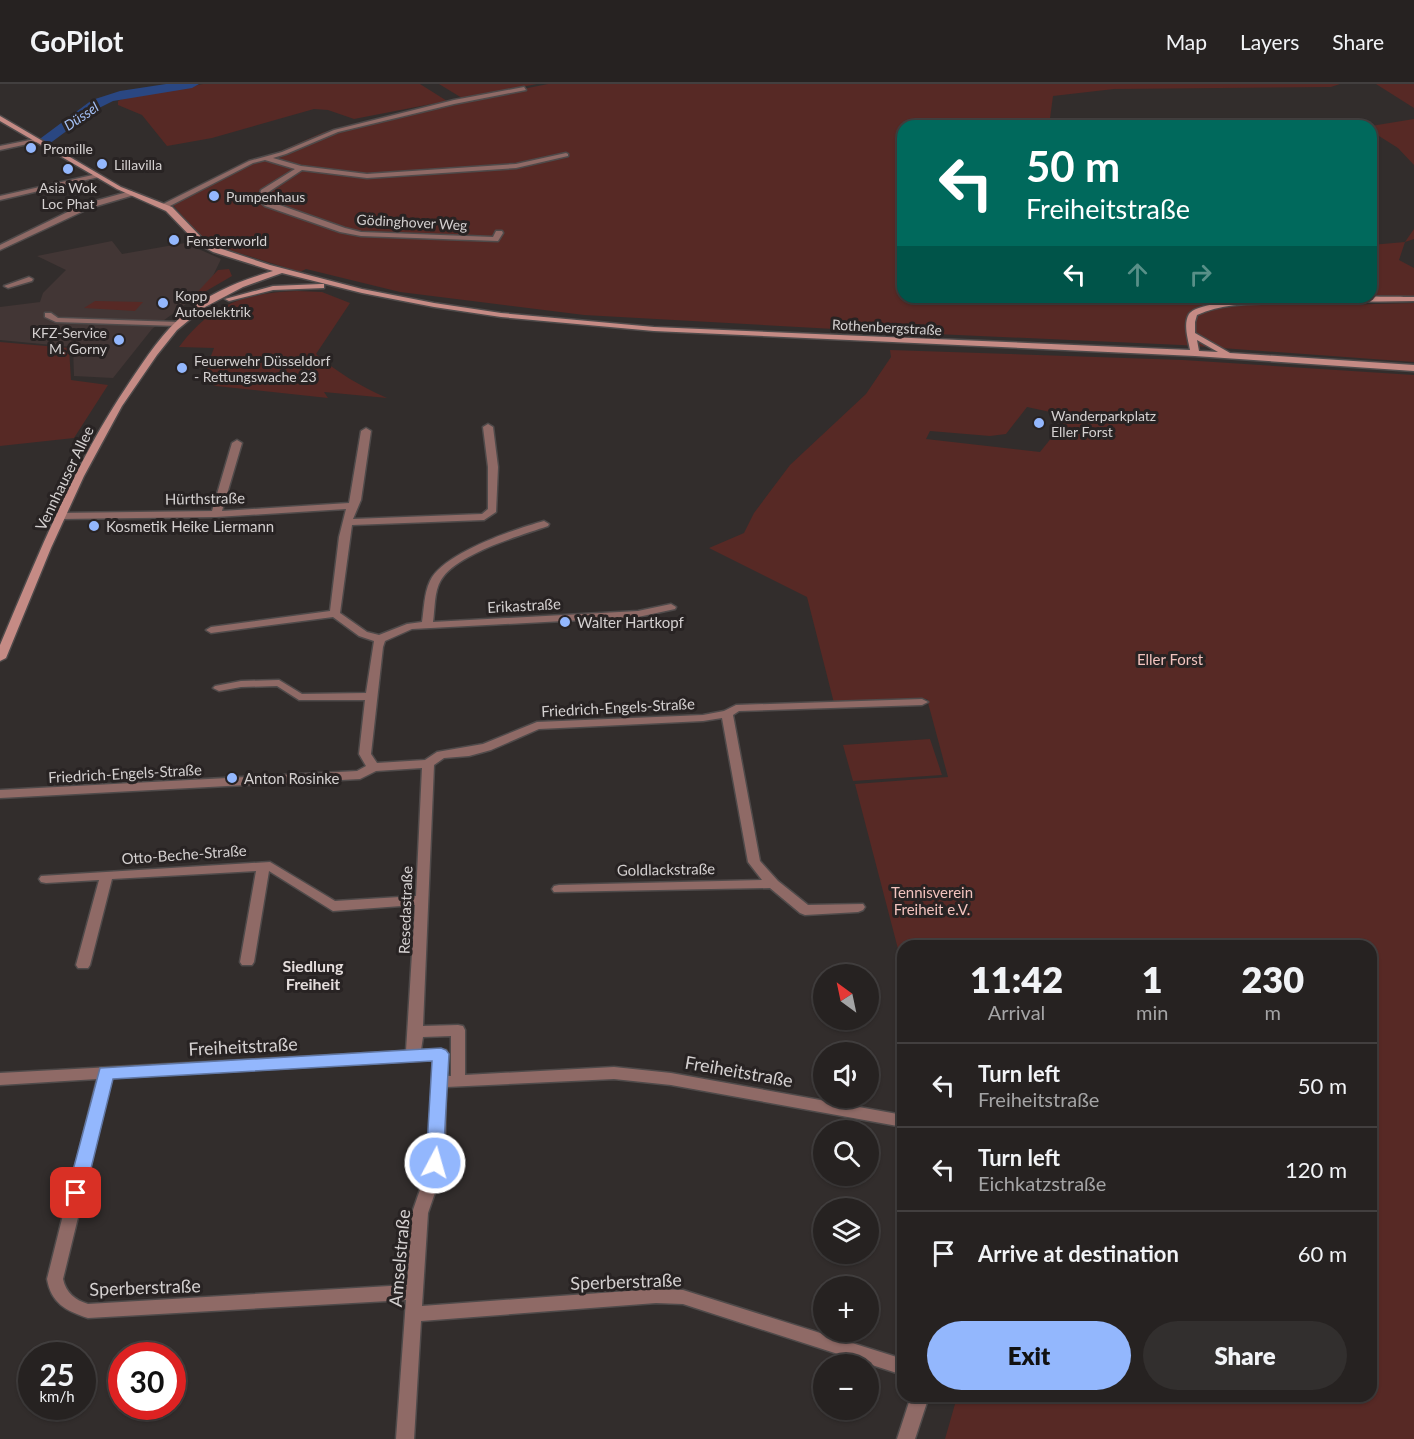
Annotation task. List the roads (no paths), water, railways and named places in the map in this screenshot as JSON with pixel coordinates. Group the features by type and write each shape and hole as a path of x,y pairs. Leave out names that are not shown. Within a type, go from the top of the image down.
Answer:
{"main road":[{"path":"0,118 97,176 163,206 201,242 223,253 224,257 247,271 246,278 230,290"},
{"name":"Rothenbergstraße","path":"223,253 281,271 362,291"},
{"name":"Vennhauser Allee","path":"0,658 60,516 90,453 118,405 178,324 210,300 281,271"},
{"name":"Vennhauser Allee","path":"199,308 272,279 281,271"},
{"name":"Rothenbergstraße","path":"290,286 323,286 362,291 501,315 654,329 1195,353 1414,368"},
{"name":"Vennhauser Allee","path":"199,308 250,292 290,286"},
{"path":"1377,300 1414,299"},
{"path":"1195,353 1191,319 1200,308 1220,303"},
{"path":"1193,335 1232,356"}],"street":[{"path":"163,206 251,162 284,153 336,131 373,120 524,89"},
{"path":"0,148 35,141"},
{"path":"263,159 301,168 367,176 516,166 566,155"},
{"name":"Gödinghover Weg","path":"301,168 264,192 261,198 268,204 354,233 476,239 495,239 499,233"},
{"path":"0,198 97,176"},
{"path":"0,248 87,206 131,193"},
{"name":"Gödinghover Weg","path":"445,242 476,239"},
{"path":"7,286 29,279"},
{"path":"48,315 56,320 178,324"},
{"path":"347,522 484,517 491,514 493,510 493,467 488,427"},
{"path":"335,614 347,522 350,506 356,500 366,431"},
{"path":"216,514 237,443"},
{"name":"Hürthstraße","path":"60,516 216,514 350,506"},
{"path":"427,625 435,581 454,562 544,524"},
{"name":"Erikastraße","path":"380,639 395,631 427,625 638,614 671,607"},
{"path":"211,630 335,614 363,634 380,639 377,647 365,754 373,767"},
{"path":"219,688 241,684 279,683 299,697 372,696"},
{"name":"Friedrich-Engels-Straße","path":"0,794 360,775 373,767 428,764 441,755 469,752 487,747 537,726 703,718 727,714 736,708 922,702"},
{"path":"727,714 754,862 773,884 805,910 858,907"},
{"name":"Resedastraße","path":"413,1056 428,764"},
{"name":"Otto-Beche-Straße","path":"247,962 263,866"},
{"name":"Otto-Beche-Straße","path":"46,879 270,866 333,906 422,900"},
{"name":"Otto-Beche-Straße","path":"83,965 107,875"},
{"name":"Goldlackstraße","path":"559,889 773,884"},
{"path":"416,1032 458,1030 458,1081"},
{"name":"Freiheitstraße","path":"0,1079 441,1054 439,1082 614,1073 671,1079 897,1120"},
{"name":"Sperberstraße","path":"106,1073 55,1279 61,1297 69,1305 88,1311 414,1292"},
{"name":"Amselstraße","path":"405,1439 420,1213 432,1178 437,1147 439,1082"},
{"name":"Sperberstraße","path":"413,1314 656,1296 683,1297 897,1365"},
{"path":"906,1439 918,1402"}],"waterway":[{"name":"Düssel","path":"44,141 90,107 108,98 192,84"}],"place":[{"name":"Promille","path":"31,148"},
{"name":"Lillavilla","path":"102,164"},
{"name":"Asia Wok Loc Phat","path":"68,169"},
{"name":"Pumpenhaus","path":"214,196"},
{"name":"Fensterworld","path":"174,240"},
{"name":"Kopp Autoelektrik","path":"163,303"},
{"name":"KFZ-Service M. Gorny","path":"119,340"},
{"name":"Feuerwehr Düsseldorf - Rettungswache 23","path":"182,368"},
{"name":"Wanderparkplatz Eller Forst","path":"1039,423"},
{"name":"Kosmetik Heike Liermann","path":"94,526"},
{"name":"Walter Hartkopf","path":"565,622"},
{"name":"Anton Rosinke","path":"232,778"}],"district":[{"name":"Siedlung Freiheit","path":"313,974"}],"park label":[{"name":"Eller Forst","path":"1170,659"},
{"name":"Tennisverein Freiheit e.V.","path":"932,900"}]}
